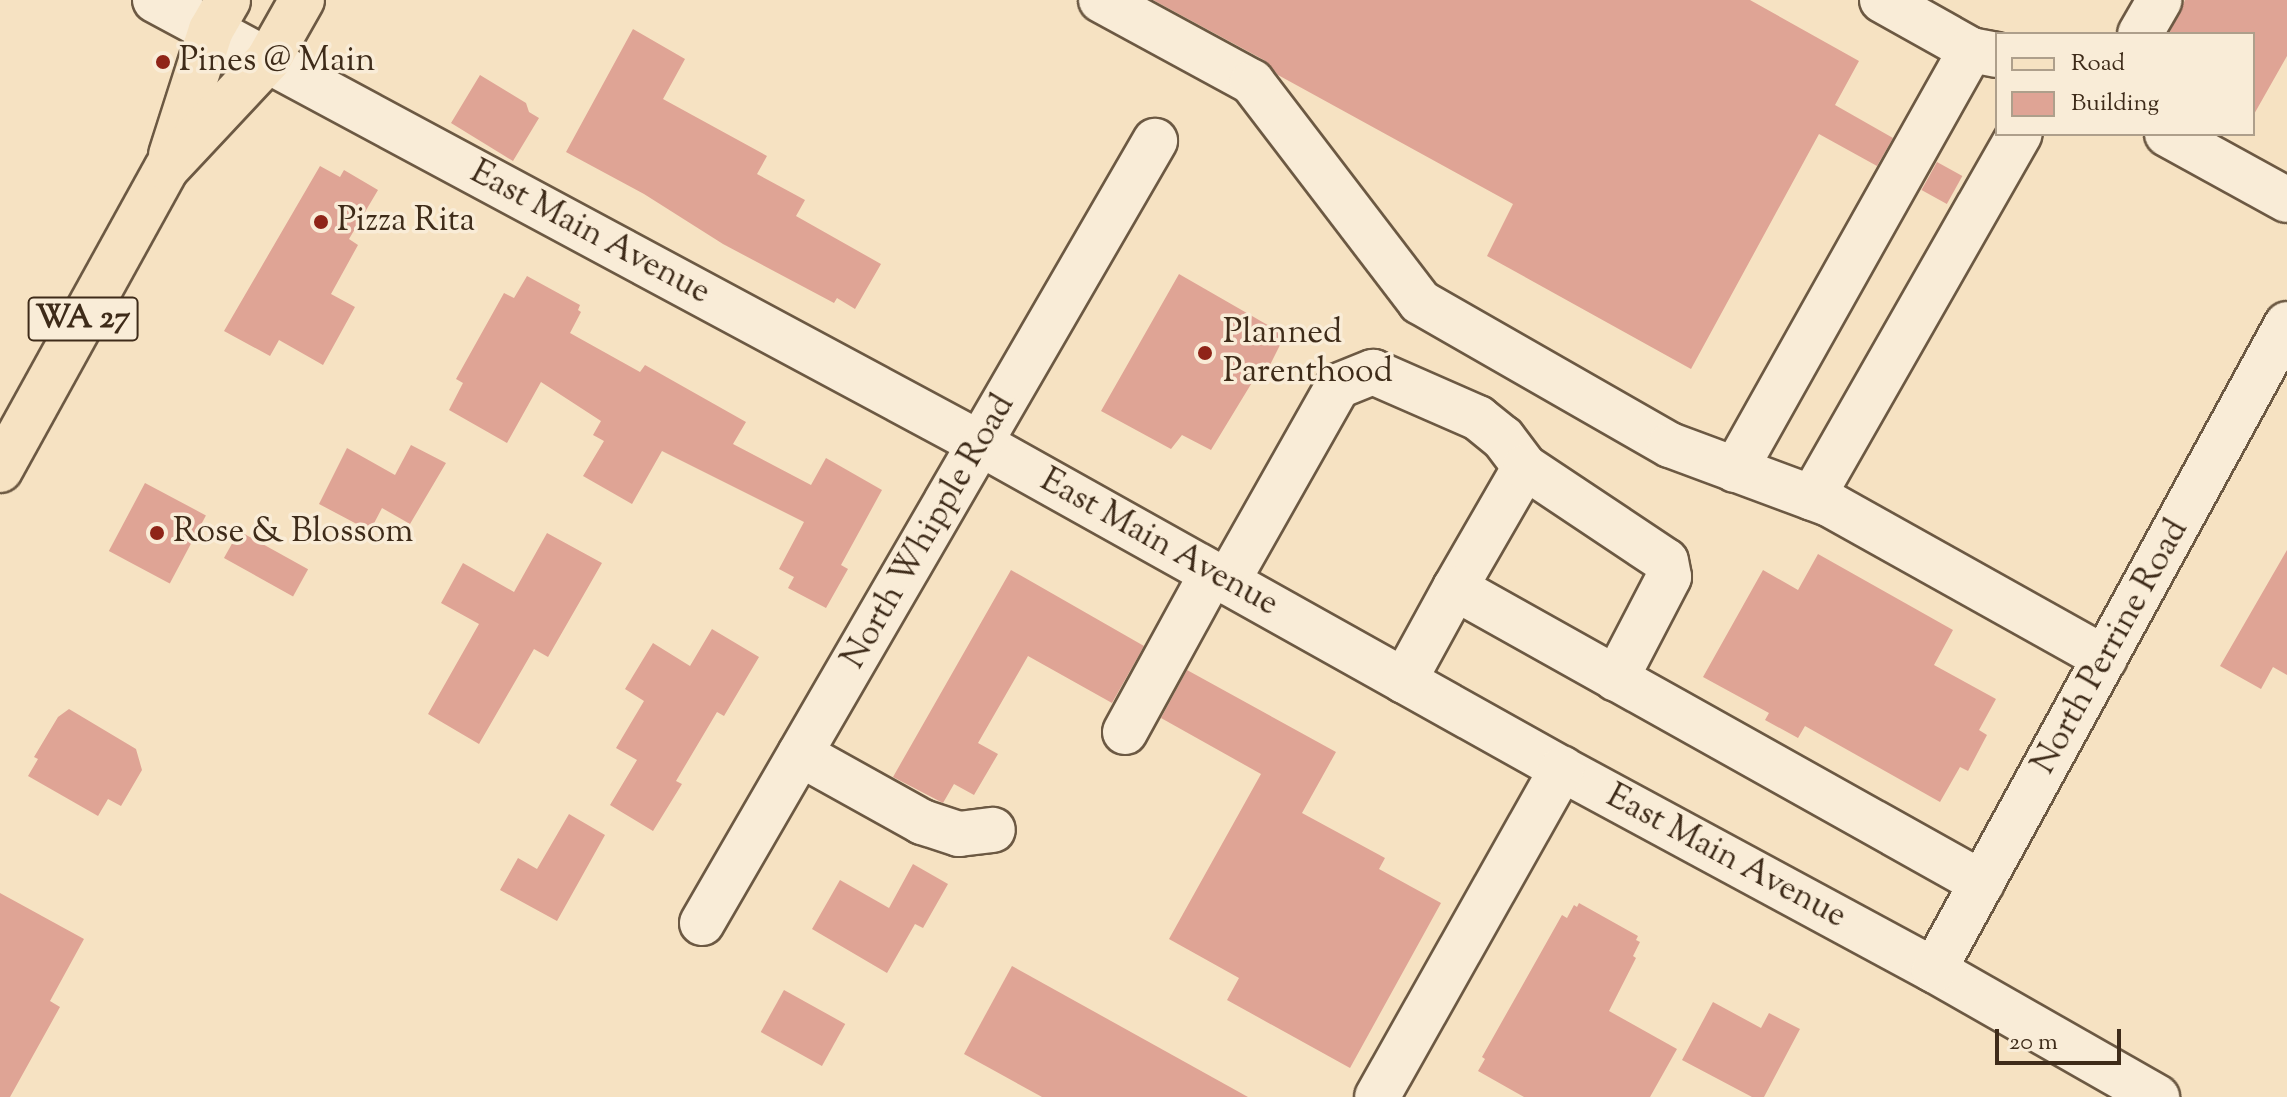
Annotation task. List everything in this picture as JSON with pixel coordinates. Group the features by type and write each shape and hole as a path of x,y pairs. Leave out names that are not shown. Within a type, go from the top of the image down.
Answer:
{"main road":[{"name":"WA 27","path":"167,168 268,60 302,0"},
{"name":"WA 27","path":"0,470 167,168 220,15"}],"street":[{"name":"East Main Avenue","path":"155,0 220,15 268,60 981,444 1562,769 1934,970 2157,1097"},
{"path":"1101,0 1252,82 1420,302 1670,445 1812,498 2105,658"},
{"path":"1735,470 1984,53 1882,0"},
{"path":"2141,32 2160,0"},
{"path":"1812,498 2019,136"},
{"path":"2172,136 2281,182"},
{"name":"North Whipple Road","path":"702,923 1155,141"},
{"name":"North Perrine Road","path":"1934,970 2105,658 2272,386 2287,324"},
{"path":"1125,732 1338,386 1373,372 1478,418 1503,438 1525,467 1666,561 1669,577 1616,679"},
{"path":"1404,681 1525,467"},
{"path":"1455,588 1982,883"},
{"path":"800,754 922,822 959,834 993,830"},
{"path":"1377,1097 1562,769"}],"building":[{"path":"1153,0 1750,0 1859,61 1835,105 1893,138 1877,166 1819,134 1691,369 1487,256 1513,204 1278,75 1264,60"},
{"path":"2185,0 2287,0 2287,56 2255,112 2255,32 2170,32"},
{"path":"633,29 685,59 663,99 767,156 757,174 805,200 796,216 881,264 855,309 837,298 834,303 723,244 644,194 566,152"},
{"path":"480,75 526,103 529,112 539,118 513,161 451,123"},
{"path":"1937,162 1962,176 1947,204 1921,190"},
{"path":"320,166 340,177 344,170 378,190 349,239 358,245 331,294 355,307 323,365 279,340 270,356 224,331"},
{"name":"Planned Parenthood","path":"1179,274 1285,335 1265,375 1259,371 1211,450 1182,435 1171,449 1101,411"},
{"path":"527,276 580,305 578,310 581,312 570,333 640,372 645,365 746,422 733,444 811,485 826,458 882,490 841,565 848,569 826,608 788,588 794,577 779,569 804,522 662,451 632,504 583,476 604,441 593,435 601,421 541,382 507,443 449,410 463,383 456,379 504,293 514,298"},
{"path":"411,445 446,463 410,524 382,508 370,531 319,504 347,448 395,475"},
{"name":"Rose & Blossom","path":"145,483 206,515 170,583 109,551"},
{"path":"239,531 308,569 293,596 224,558"},
{"path":"547,533 602,563 548,657 534,649 479,744 428,714 479,624 441,603 463,563 514,592"},
{"path":"2287,550 2287,675 2273,667 2261,689 2220,666"},
{"path":"1818,554 1953,630 1934,665 1996,699 1979,730 1987,735 1968,771 1960,767 1940,802 1805,726 1798,738 1765,720 1769,713 1703,677 1763,570 1798,590"},
{"path":"1011,570 1144,646 1112,703 1028,656 978,743 998,754 974,795 954,784 943,803 893,777"},
{"path":"712,629 759,657 724,716 717,712 676,781 682,784 653,831 610,805 637,760 616,748 644,701 625,689 653,643 690,666"},
{"path":"1187,670 1336,752 1302,813 1385,858 1379,869 1441,903 1350,1068 1227,1000 1239,978 1169,939 1261,774 1161,718"},
{"path":"69,709 136,749 142,770 121,806 108,799 98,816 28,776 38,759 34,757 58,717"},
{"path":"569,814 605,835 557,921 500,890 518,858 537,869"},
{"path":"913,864 948,884 923,928 915,924 887,973 812,929 840,880 889,908"},
{"path":"0,893 84,939 50,1001 60,1007 10,1097 0,1097"},
{"path":"1579,903 1638,936 1636,940 1640,942 1633,956 1636,958 1609,1011 1677,1049 1650,1097 1524,1097 1478,1071 1485,1059 1482,1057 1562,915 1567,918 1574,905 1577,907"},
{"path":"1012,966 1248,1097 1042,1097 964,1054"},
{"path":"784,990 845,1024 822,1066 761,1032"},
{"path":"1713,1002 1761,1028 1769,1013 1800,1029 1764,1097 1752,1097 1682,1060"}],"place":[{"name":"Pines @ Main","path":"163,62"},
{"name":"Pizza Rita","path":"321,222"},
{"name":"Planned Parenthood","path":"1205,353"},
{"name":"Rose & Blossom","path":"157,533"}]}
